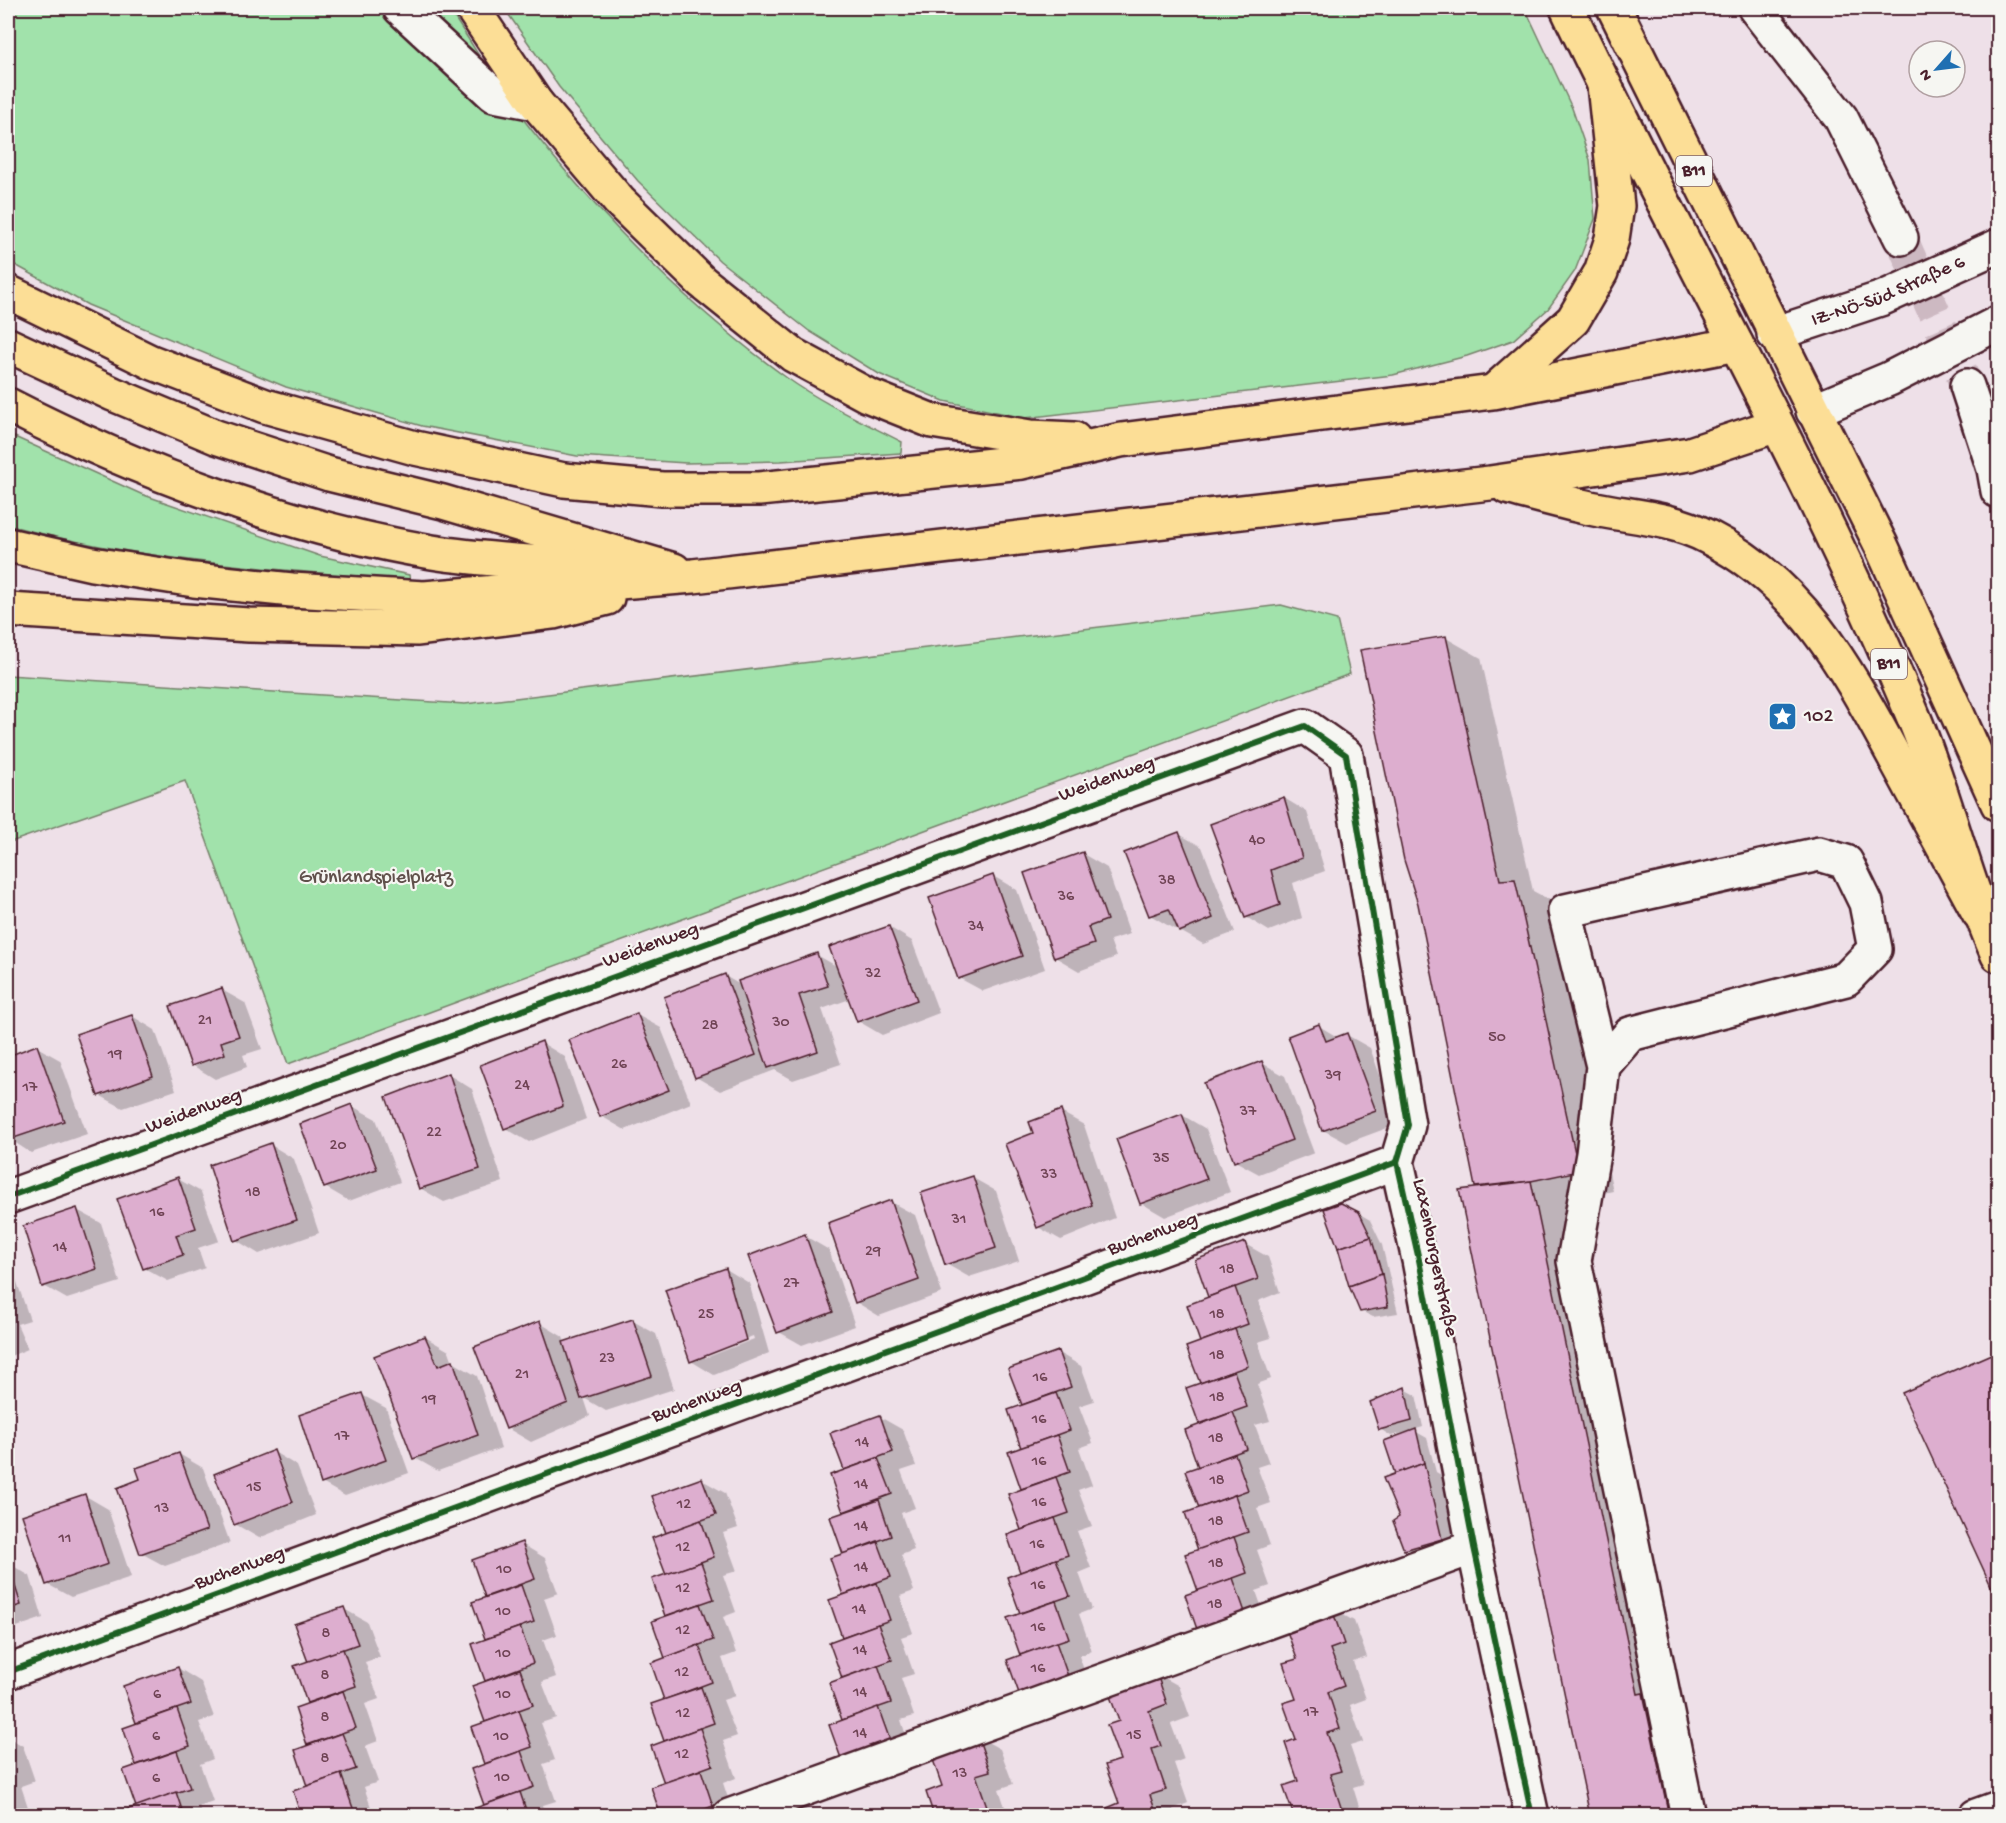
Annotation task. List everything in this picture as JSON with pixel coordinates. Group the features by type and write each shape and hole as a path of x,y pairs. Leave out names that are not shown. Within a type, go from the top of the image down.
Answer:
{"main road":[{"path":"472,8 536,103 619,201 702,282 793,355 867,395 932,422 1030,437 1121,440"},
{"name":"B11","path":"1567,8 1777,425 1915,720 1979,913 1998,955"},
{"name":"B11","path":"1614,8 1774,334 1881,545 1998,804"},
{"path":"1493,392 1573,320 1601,273 1612,239 1617,206 1604,85"},
{"path":"8,292 151,362 265,406 415,448 564,480 662,489 759,489 1022,462 1121,440 1493,392 1736,344 1774,334"},
{"path":"8,345 113,394 216,437 329,474 442,502 693,576"},
{"path":"8,405 54,429 179,481 321,528 433,552 693,576"},
{"path":"8,545 92,564 194,580 292,591 424,598 693,576 1490,483 1690,454 1813,411"},
{"path":"1490,483 1592,508 1663,519 1708,537 1749,562 1786,592 1823,634 1853,679 1979,913"},
{"path":"8,610 249,626 418,629 553,612 693,576"}],"street":[{"path":"400,8 494,95 536,103"},
{"path":"1755,8 1840,118 1901,237"},
{"name":"IZ-NÖ-Süd Straße 6","path":"1774,334 1883,298 1998,246"},
{"path":"1813,411 1889,379 1998,323"},
{"path":"1967,386 1994,469 1998,491"},
{"name":"Laxenburgerstraße","path":"1305,726 1346,755 1408,1125 1397,1162 1419,1260 1474,1547 1532,1815"},
{"name":"Weidenweg","path":"8,1197 1305,726"},
{"path":"1603,1066 1630,1034 1846,979 1875,949 1866,903 1846,862 1819,854 1566,911 1603,1066 1593,1154 1574,1262 1688,1815"},
{"name":"Buchenweg","path":"8,1672 1397,1162"},
{"path":"729,1815 1474,1547"},
{"path":"1977,1815 1998,1808"}],"green space":[{"path":"8,8 448,8 516,110 577,184 642,254 712,319 749,349 814,396 902,442 901,453 781,461 686,463 577,456 422,426 286,387 88,305 8,261"},
{"path":"504,8 1525,8 1572,108 1590,160 1595,219 1575,271 1548,309 1513,340 1467,356 1393,375 1025,418 944,401 879,374 809,331 720,261 638,181 559,87"},
{"path":"8,434 141,494 320,556 409,575 410,580 258,568 157,556 8,525"},
{"name":"Grünlandspielplatz","path":"1281,605 1337,620 1350,674 288,1064 185,781 8,843 8,675 465,704"}],"building":[{"path":"1446,636 1500,880 1515,879 1579,1171 1531,1181 1475,1187 1418,904 1404,860 1360,650"},
{"path":"1284,797 1302,858 1271,870 1280,905 1245,918 1210,824"},
{"path":"1179,832 1213,918 1179,932 1169,909 1149,916 1124,853"},
{"path":"1083,852 1107,920 1088,927 1094,944 1054,958 1024,873"},
{"path":"993,875 1022,956 958,979 929,898"},
{"path":"889,926 917,1000 857,1022 829,947"},
{"path":"817,953 828,986 799,995 818,1051 768,1068 738,981"},
{"path":"725,974 756,1055 695,1078 664,997"},
{"path":"222,988 239,1036 221,1042 225,1054 191,1066 170,1006"},
{"path":"637,1013 669,1090 600,1117 569,1040"},
{"path":"132,1015 153,1076 98,1096 76,1034"},
{"path":"1319,1024 1326,1041 1347,1033 1376,1111 1322,1131 1288,1036"},
{"path":"542,1041 563,1106 504,1129 480,1065"},
{"path":"37,1045 64,1121 8,1140 8,1056"},
{"path":"1262,1061 1292,1140 1234,1162 1204,1083"},
{"path":"449,1073 480,1169 419,1189 386,1097"},
{"path":"352,1104 377,1169 324,1188 300,1124"},
{"path":"1061,1110 1092,1205 1037,1228 1005,1144 1033,1133 1029,1122"},
{"path":"1182,1114 1207,1179 1140,1204 1116,1139"},
{"path":"271,1143 297,1220 234,1241 209,1165"},
{"path":"973,1176 996,1248 945,1265 921,1193"},
{"path":"178,1177 196,1228 176,1235 183,1255 143,1269 117,1199"},
{"path":"1531,1181 1638,1694 1643,1693 1669,1816 1590,1816 1459,1190"},
{"path":"891,1200 919,1280 855,1303 828,1223"},
{"path":"1341,1203 1359,1212 1371,1237 1338,1248 1324,1209"},
{"path":"77,1208 97,1269 42,1287 23,1226"},
{"path":"805,1234 833,1312 777,1333 748,1256"},
{"path":"1371,1237 1382,1274 1349,1286 1338,1248"},
{"path":"1245,1242 1258,1279 1208,1297 1195,1260"},
{"path":"726,1268 746,1340 690,1362 665,1290"},
{"path":"1382,1274 1388,1307 1360,1312 1349,1286"},
{"path":"1235,1287 1248,1324 1200,1342 1187,1305"},
{"path":"633,1319 652,1376 581,1399 563,1342"},
{"path":"540,1321 568,1403 506,1429 474,1347"},
{"path":"1235,1329 1248,1366 1200,1383 1186,1347"},
{"path":"425,1336 438,1366 453,1360 478,1435 413,1459 374,1356"},
{"path":"1058,1351 1071,1387 1022,1405 1008,1369"},
{"path":"1998,1351 1998,1601 1902,1393"},
{"path":"1234,1371 1247,1407 1199,1424 1186,1388"},
{"path":"1405,1387 1412,1421 1379,1430 1370,1402"},
{"path":"362,1393 386,1460 321,1484 299,1415"},
{"path":"1056,1393 1070,1430 1021,1448 1008,1410"},
{"path":"1233,1412 1247,1449 1198,1467 1185,1430"},
{"path":"880,1415 893,1452 844,1470 830,1433"},
{"path":"1416,1429 1424,1463 1395,1474 1384,1441"},
{"path":"1057,1435 1070,1472 1021,1489 1008,1452"},
{"path":"274,1450 293,1502 234,1525 214,1474"},
{"path":"179,1453 207,1530 140,1554 117,1488 140,1479 136,1468"},
{"path":"1235,1454 1248,1490 1199,1508 1185,1471"},
{"path":"878,1458 892,1494 843,1512 830,1475"},
{"path":"1424,1463 1442,1539 1404,1550 1393,1521 1399,1517 1383,1478"},
{"path":"1056,1477 1069,1513 1021,1530 1008,1494"},
{"path":"702,1478 716,1515 666,1533 652,1496"},
{"path":"85,1494 108,1564 46,1585 22,1515"},
{"path":"1235,1495 1248,1532 1198,1550 1185,1513"},
{"path":"879,1500 891,1536 843,1554 830,1517"},
{"path":"1055,1518 1068,1555 1020,1572 1007,1535"},
{"path":"701,1520 714,1557 666,1575 652,1538"},
{"path":"1234,1537 1247,1573 1198,1591 1185,1554"},
{"path":"522,1542 535,1579 485,1597 472,1560"},
{"path":"878,1542 891,1577 843,1595 830,1558"},
{"path":"1056,1559 1070,1596 1020,1613 1007,1577"},
{"path":"701,1562 714,1599 665,1616 652,1579"},
{"path":"8,1564 21,1605 8,1609"},
{"path":"1233,1578 1246,1615 1198,1632 1185,1595"},
{"path":"877,1583 890,1620 842,1637 829,1600"},
{"path":"521,1585 534,1622 485,1639 472,1602"},
{"path":"1056,1601 1069,1638 1020,1655 1007,1618"},
{"path":"700,1604 713,1640 665,1658 652,1621"},
{"path":"1331,1606 1344,1644 1330,1649 1344,1686 1328,1692 1340,1729 1327,1733 1341,1771 1330,1774 1342,1810 1330,1816 1294,1816 1283,1786 1298,1781 1285,1743 1296,1739 1283,1703 1296,1699 1283,1663 1297,1659 1284,1623"},
{"path":"344,1607 358,1644 308,1662 294,1624"},
{"path":"878,1624 892,1660 842,1678 829,1642"},
{"path":"520,1627 533,1663 485,1681 472,1644"},
{"path":"1056,1642 1069,1679 1020,1696 1007,1660"},
{"path":"699,1645 712,1682 664,1700 651,1663"},
{"path":"343,1649 356,1686 307,1703 294,1666"},
{"path":"878,1665 891,1703 842,1720 829,1683"},
{"path":"178,1667 191,1704 136,1723 123,1686"},
{"path":"520,1669 533,1705 485,1722 472,1686"},
{"path":"1156,1671 1167,1704 1149,1711 1161,1746 1152,1749 1166,1790 1150,1795 1157,1816 1109,1816 1107,1808 1119,1803 1105,1765 1120,1760 1107,1725 1119,1721 1107,1688"},
{"path":"701,1687 714,1723 664,1741 651,1704"},
{"path":"343,1691 356,1728 307,1745 295,1708"},
{"path":"878,1707 891,1743 842,1761 829,1725"},
{"path":"177,1709 190,1746 136,1765 123,1728"},
{"path":"519,1710 532,1747 484,1764 471,1727"},
{"path":"700,1728 713,1765 664,1783 651,1746"},
{"path":"342,1733 356,1769 307,1786 295,1750"},
{"path":"977,1734 990,1771 976,1775 990,1815 934,1816 926,1792 942,1786 930,1751"},
{"path":"177,1751 190,1788 136,1807 123,1770"},
{"path":"521,1751 534,1787 484,1805 471,1769"},
{"path":"701,1770 713,1806 687,1816 661,1816 651,1787"},
{"path":"341,1774 354,1811 342,1816 301,1816 293,1791"},
{"path":"176,1792 184,1816 124,1816 123,1811"},
{"path":"520,1792 528,1816 472,1816 470,1810"}],"tunnel":[{"path":"1901,238 1967,386"}],"cycle path":[{"path":"8,1197 1305,726 1346,755 1408,1125 1397,1162 1419,1260 1474,1547 1532,1816"},
{"path":"8,1672 1397,1162"}],"place":[{"name":"102","path":"1783,717"}]}
